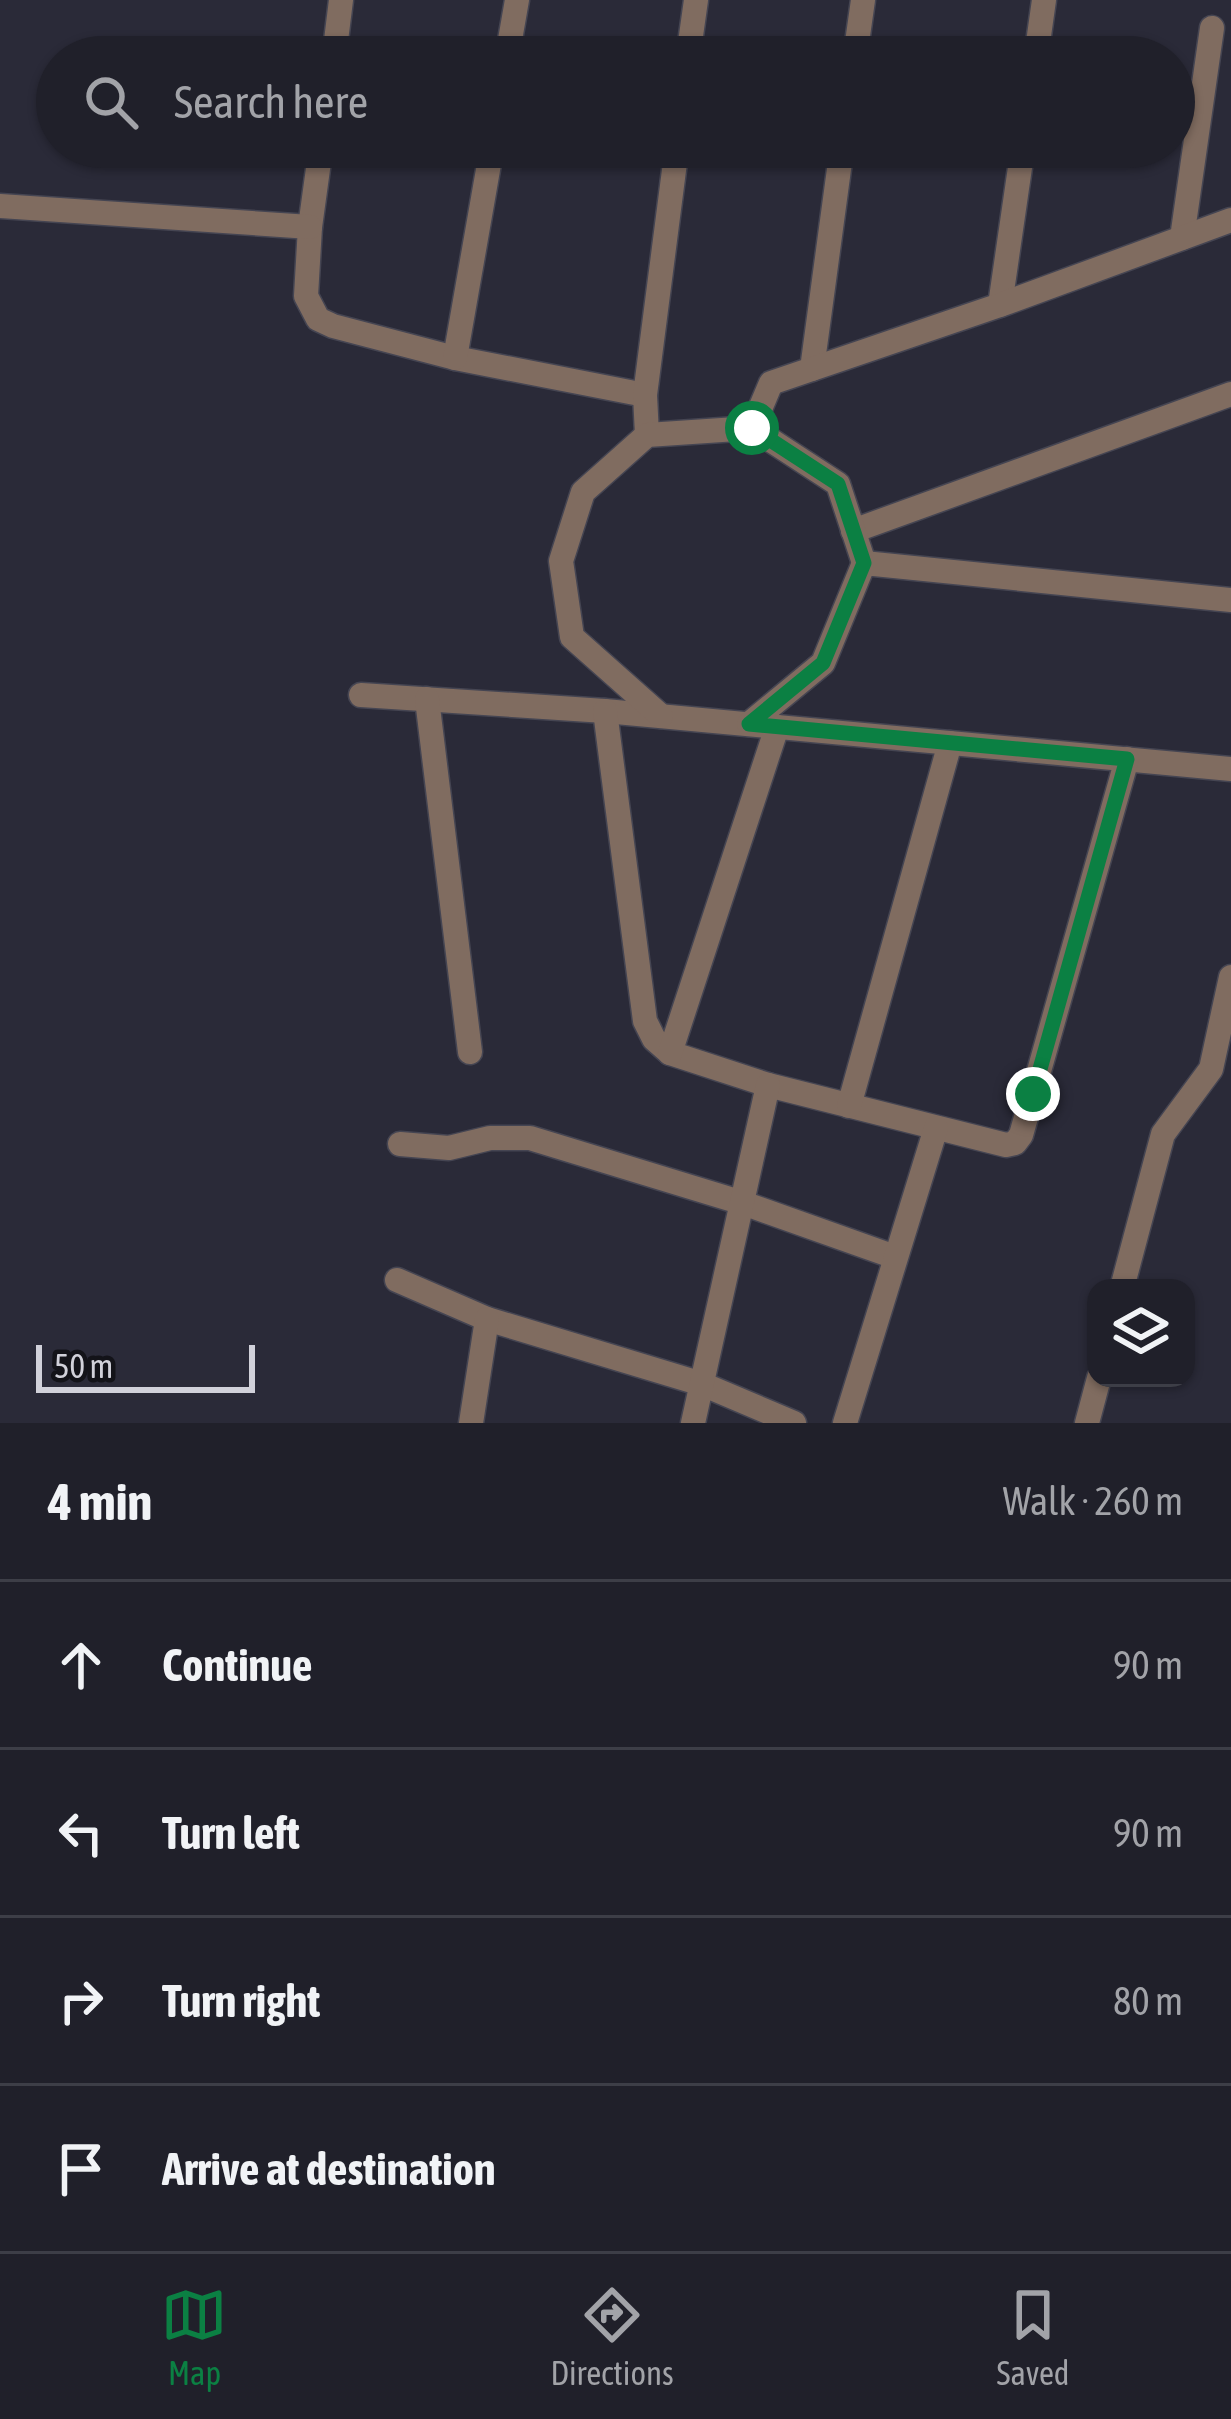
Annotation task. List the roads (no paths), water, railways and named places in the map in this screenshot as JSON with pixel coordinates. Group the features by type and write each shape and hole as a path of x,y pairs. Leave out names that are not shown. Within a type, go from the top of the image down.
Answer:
{"street":[{"path":"336,36 340,0"},
{"path":"511,36 517,0"},
{"path":"691,36 696,0"},
{"path":"858,36 863,0"},
{"path":"1039,36 1044,0"},
{"path":"1195,147 1212,28"},
{"path":"318,168 306,296 318,319 455,358 645,395"},
{"path":"455,358 488,168"},
{"path":"647,435 645,395 674,168"},
{"path":"812,369 839,168"},
{"path":"1000,305 1020,168"},
{"path":"1182,238 1192,168"},
{"path":"0,206 310,226"},
{"path":"752,428 771,383 1231,220"},
{"path":"854,532 1231,394"},
{"path":"662,716 572,637 561,560 583,492 647,435 752,428 838,484 864,563 823,663 749,724"},
{"path":"864,563 1231,600"},
{"path":"361,694 605,711 1231,769"},
{"path":"427,698 470,1052"},
{"path":"605,711 645,1022 654,1039 670,1053 768,1085 1006,1145 1016,1143 1021,1135 1127,759"},
{"path":"670,1053 778,727"},
{"path":"849,1106 950,743"},
{"path":"1125,1279 1162,1134 1211,1069 1231,977"},
{"path":"693,1423 768,1085"},
{"path":"845,1423 936,1128"},
{"path":"400,1144 449,1148 490,1138 530,1138 743,1203 895,1257"},
{"path":"397,1280 488,1319 702,1384 794,1423"},
{"path":"471,1423 488,1319"},
{"path":"1087,1423 1097,1387"}]}
